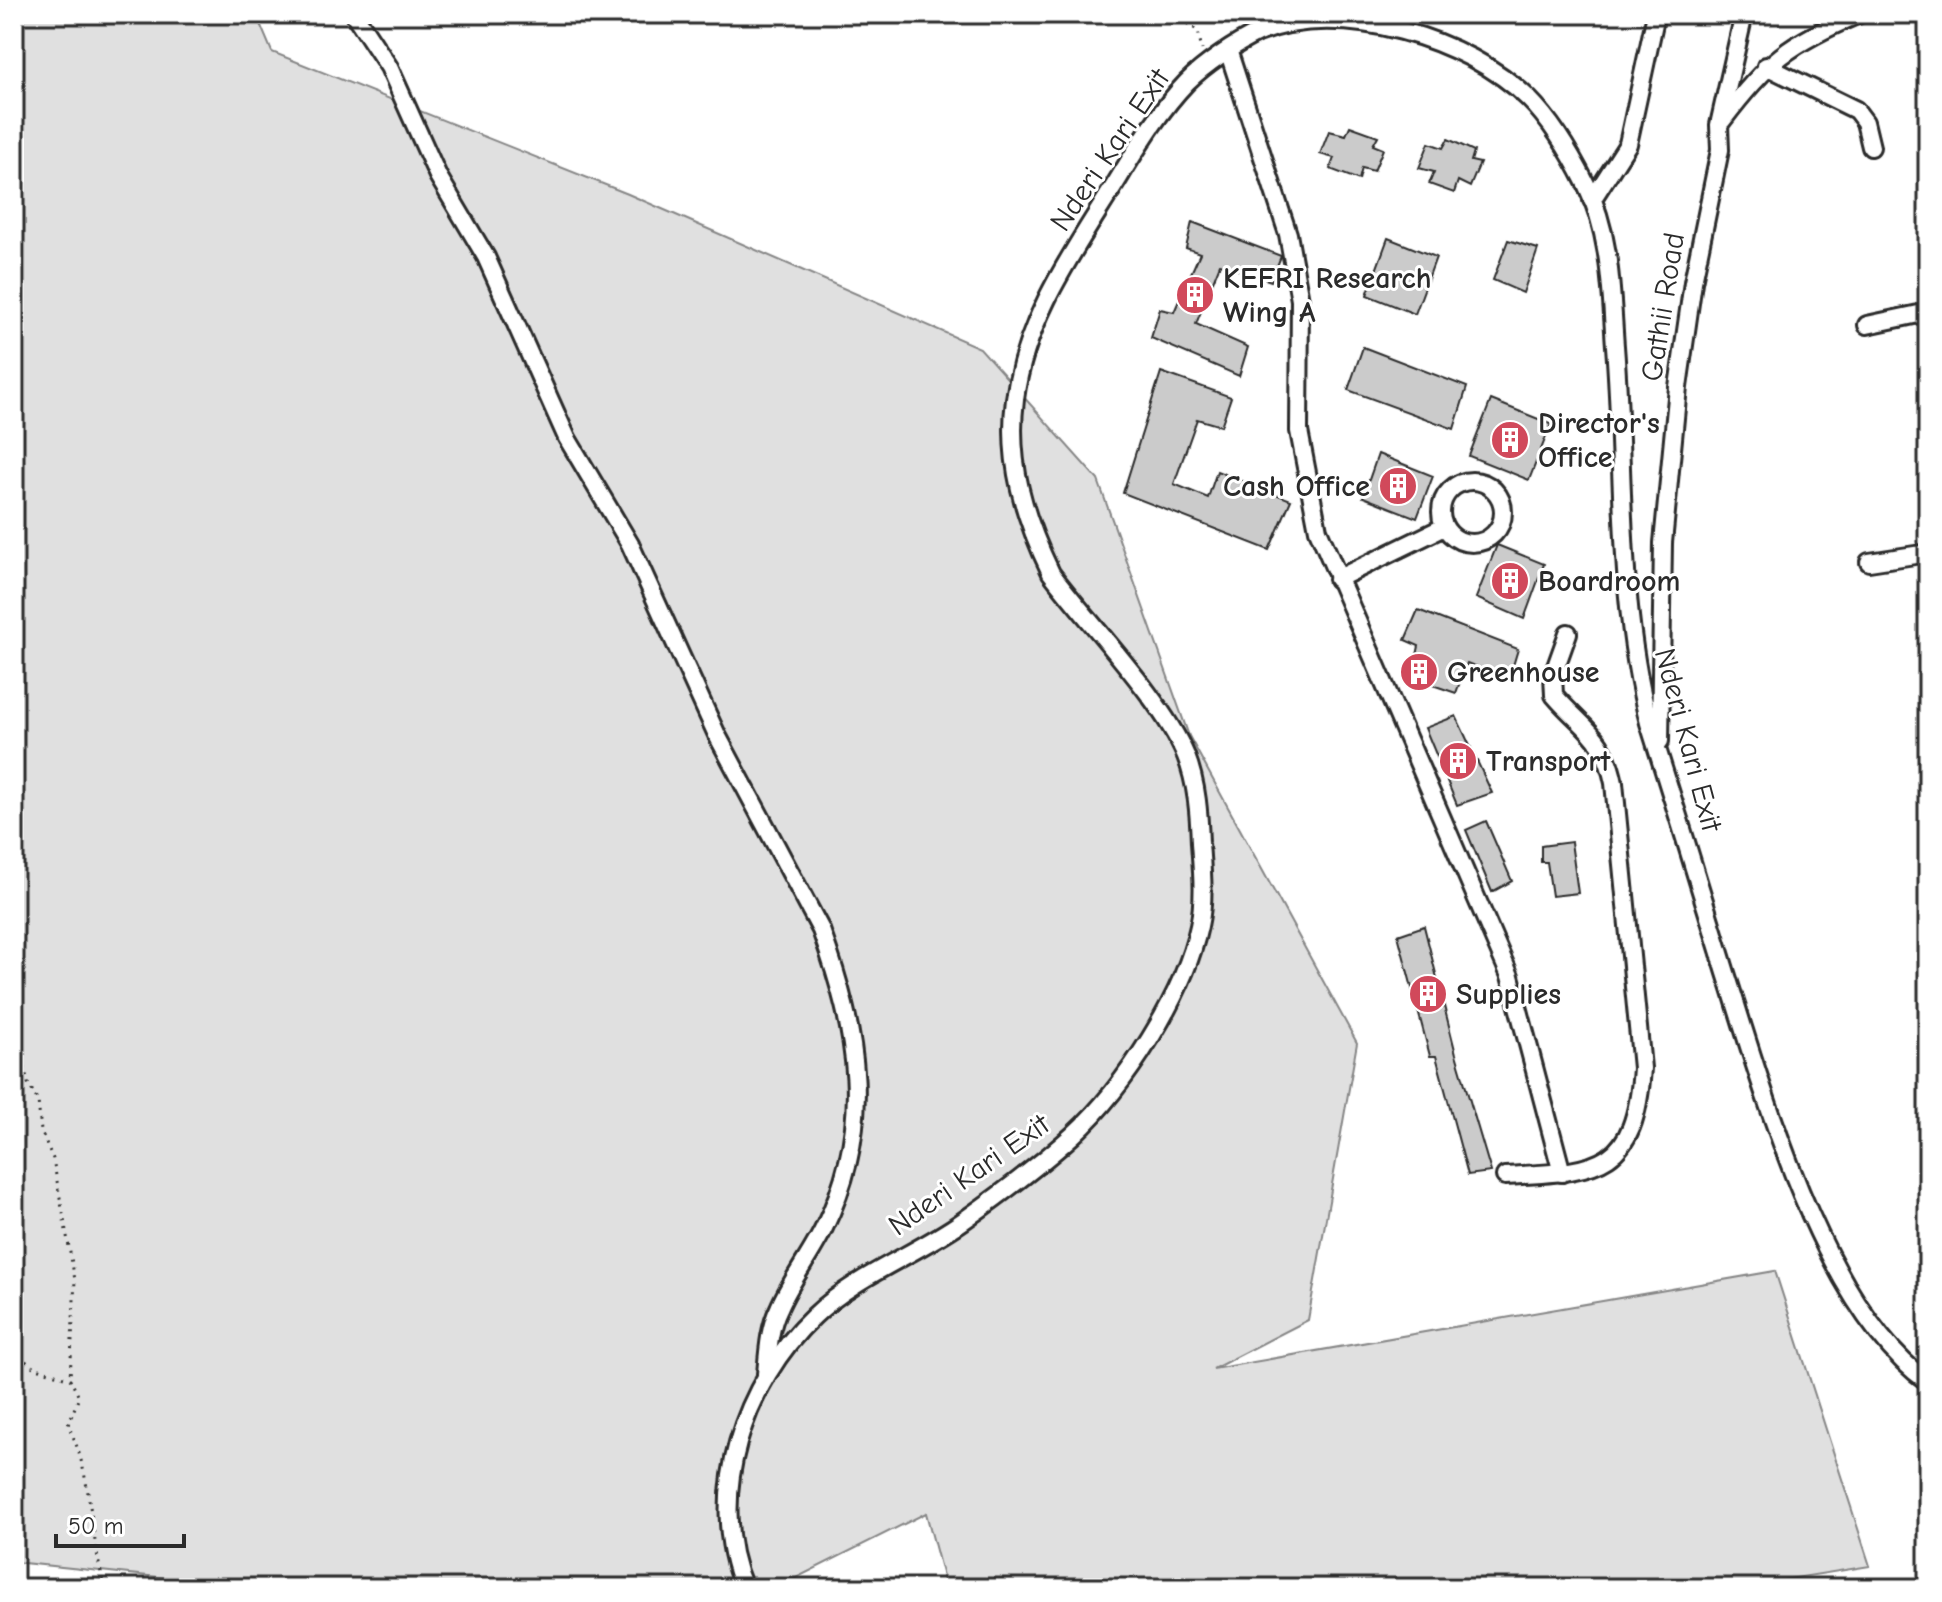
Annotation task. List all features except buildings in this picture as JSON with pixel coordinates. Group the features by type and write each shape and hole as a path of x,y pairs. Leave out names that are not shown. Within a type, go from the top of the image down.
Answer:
{"street":[{"path":"354,14 389,67 438,176 486,257 567,438 630,544 717,735 821,930 833,965 855,1053 856,1113 832,1212 778,1309 770,1337 766,1375"},
{"path":"1592,200 1628,144 1656,14"},
{"name":"Gathii Road","path":"1660,757 1663,543 1670,462 1693,282 1720,150 1719,125 1744,14"},
{"path":"1719,125 1766,66 1806,38 1859,14"},
{"name":"Nderi Kari Exit","path":"744,1588 733,1544 730,1485 739,1438 766,1375 814,1315 847,1289 960,1223 1075,1133 1112,1090 1141,1049 1189,960 1200,923 1202,886 1198,800 1186,755 1153,703 1051,573 1025,515 1016,479 1014,401 1020,370 1049,294 1142,141 1172,99 1205,67 1255,35 1281,25 1355,22 1399,27 1465,56 1525,96 1568,151 1592,200 1608,254 1622,519 1633,646 1640,687 1759,1078 1820,1233 1861,1310 1897,1356 1928,1382"},
{"path":"1229,53 1288,234 1300,300 1299,431 1318,530 1510,976 1562,1173"},
{"path":"1766,66 1856,110 1865,122 1871,147"},
{"path":"1867,325 1928,312"},
{"path":"1337,579 1444,527"},
{"path":"1869,562 1928,553"},
{"path":"1505,1176 1589,1169 1611,1157 1623,1146 1640,1102 1642,1068 1628,908 1609,759 1595,734 1554,695 1553,675 1568,633"},
{"path":"1919,1588 1928,1587"}],"path":[{"path":"1174,14 1198,31 1205,67"},
{"path":"14,1020 28,1083 38,1101 41,1131 53,1159 75,1280 70,1379 79,1397 68,1425 77,1443 105,1588"},
{"path":"14,1350 31,1366 70,1379"}],"shaded area":[{"path":"14,14 256,14 272,52 628,194 980,348 1098,480 1189,736 1357,1043 1308,1320 1213,1369 1775,1271 1870,1566 1733,1588 946,1588 926,1513 794,1579 593,1588 264,1588 14,1562"}],"place":[{"name":"KEFRI Research Wing A","path":"1195,295"},
{"name":"Director's Office","path":"1510,440"},
{"name":"Cash Office","path":"1398,486"},
{"name":"Boardroom","path":"1510,581"},
{"name":"Greenhouse","path":"1419,672"},
{"name":"Transport","path":"1458,761"},
{"name":"Supplies","path":"1428,994"}]}
